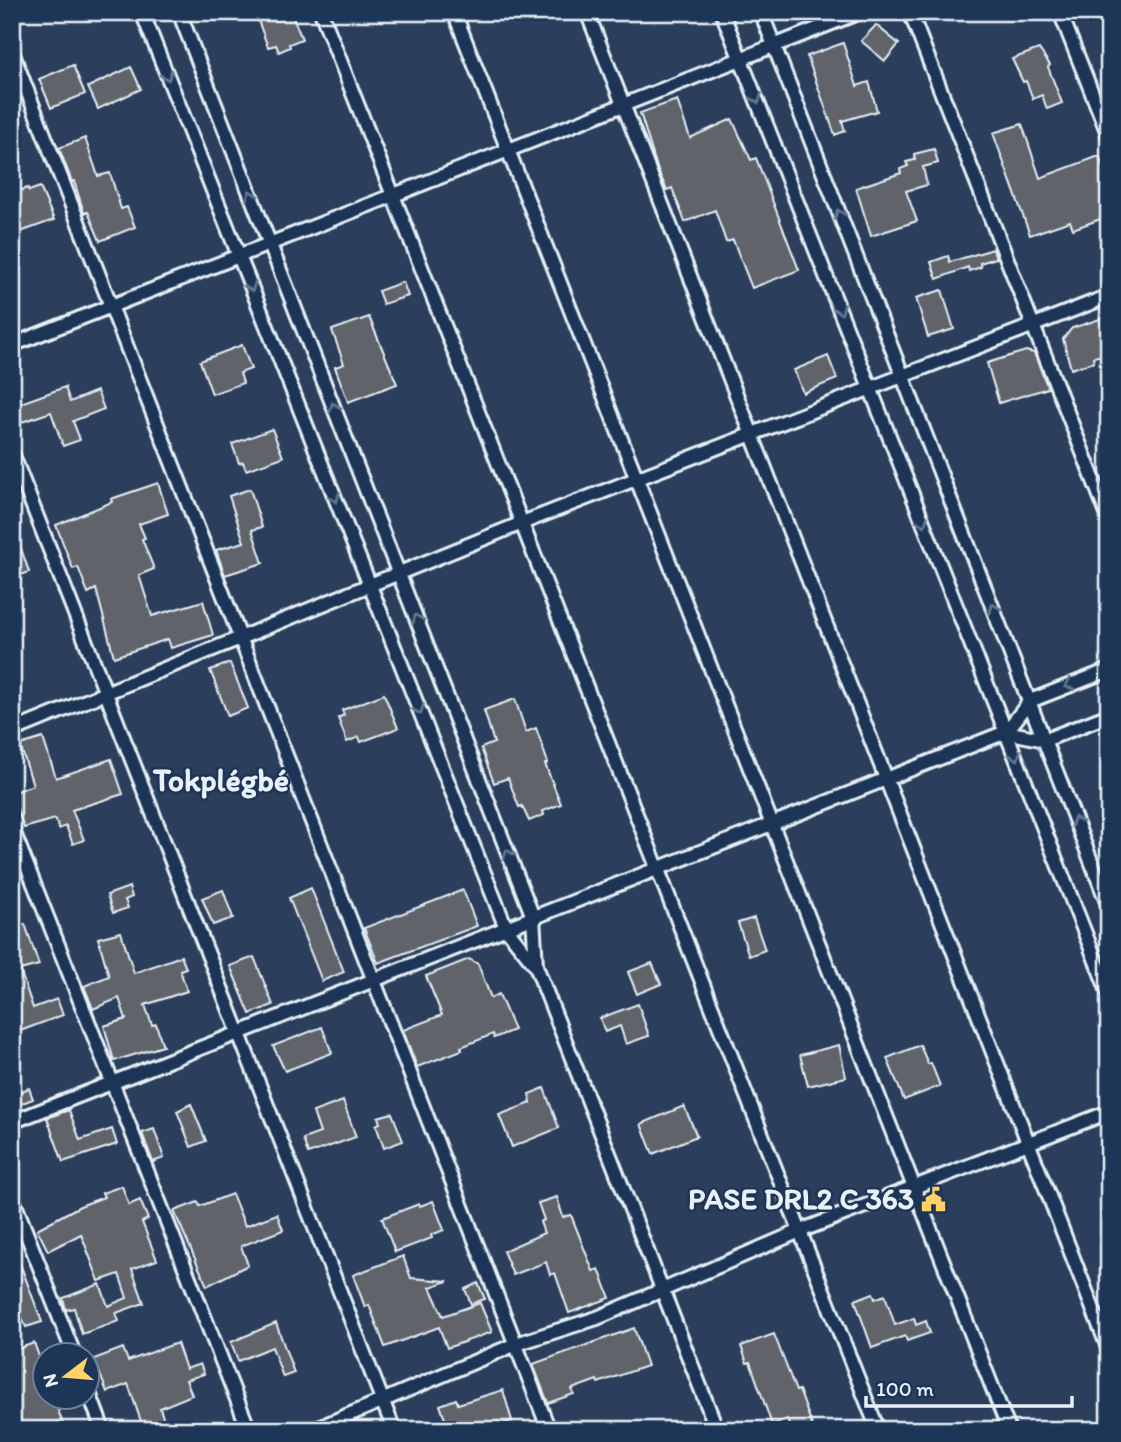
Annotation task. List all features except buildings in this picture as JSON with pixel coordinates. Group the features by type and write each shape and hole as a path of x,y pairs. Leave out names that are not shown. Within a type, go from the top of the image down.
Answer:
{"street":[{"path":"142,12 506,928 536,966 717,1430"},
{"path":"179,12 533,917 536,966"},
{"path":"321,12 878,1430"},
{"path":"454,12 1009,1430"},
{"path":"587,12 1109,1350"},
{"path":"723,12 1109,994"},
{"path":"761,12 1109,907"},
{"path":"12,345 860,12"},
{"path":"910,12 1109,519"},
{"path":"1060,12 1109,136"},
{"path":"12,52 549,1430"},
{"path":"12,731 522,523 1109,296"},
{"path":"12,453 394,1430"},
{"path":"12,1122 1006,732 1030,701 1109,670"},
{"path":"1006,732 1045,740 1109,715"},
{"path":"12,828 249,1430"},
{"path":"313,1430 516,1344 597,1318 800,1231 1109,1112"},
{"path":"12,1197 68,1340"},
{"path":"96,1410 103,1430"}],"place":[{"name":"PASE DRL2 C 363","path":"934,1199"}],"district":[{"name":"Tokplégbé","path":"221,780"}]}
